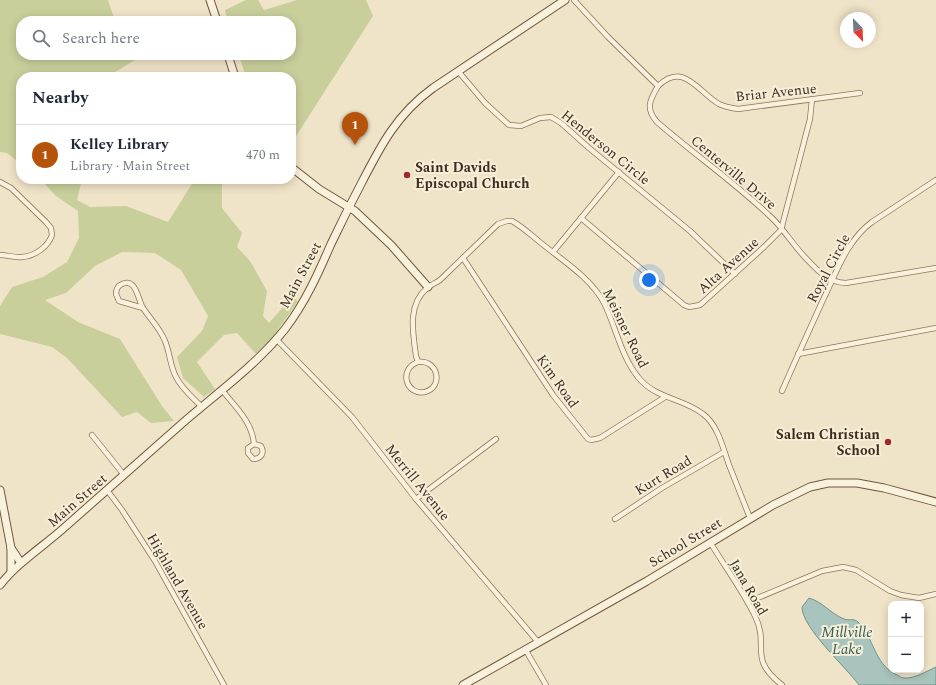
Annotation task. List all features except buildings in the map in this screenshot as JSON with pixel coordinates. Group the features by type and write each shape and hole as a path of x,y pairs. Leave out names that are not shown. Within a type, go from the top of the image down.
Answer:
{"street":[{"path":"210,0 215,16"},
{"name":"Main Street","path":"0,584 20,563 51,539 222,390 276,339 300,308 310,290 349,207 382,145 400,118 418,99 565,0"},
{"path":"574,0 608,37 658,86"},
{"path":"230,60 233,72"},
{"name":"Henderson Circle","path":"458,71 485,103 509,125 520,126 540,118 551,117 561,123 690,231 735,274"},
{"name":"Briar Avenue","path":"658,86 671,77 681,77 694,83 719,104 734,108 747,108 860,93"},
{"name":"Centerville Drive","path":"658,86 652,96 650,105 651,114 656,122 723,175 772,218 816,269 833,280 842,283 858,282 936,268"},
{"name":"Alta Avenue","path":"582,218 684,305 689,307 700,305 768,244 781,230 810,119 812,99"},
{"path":"296,171 319,189 355,211 391,245 428,287 417,303 412,318 418,362"},
{"path":"553,252 619,172"},
{"name":"Royal Circle","path":"782,391 844,255 856,237 863,229 936,180"},
{"path":"0,182 11,188 46,222 51,228 52,235 44,247 33,254 24,257 0,255"},
{"name":"Meisner Road","path":"428,287 434,285 440,280 498,224 508,221 517,224 553,252 590,283 597,291 605,305 625,355 641,381 665,397 694,409 708,418 716,432 750,518"},
{"name":"Kim Road","path":"464,258 553,395 588,439 596,440 604,436 665,397"},
{"path":"143,308 119,301 116,294 118,287 125,283 133,286 143,308 157,325 164,340 172,369 178,381 202,407"},
{"path":"798,354 936,328"},
{"name":"Merrill Avenue","path":"276,339 352,417 416,499 538,642"},
{"path":"418,362 430,364 437,375 434,385 424,392 417,392 411,388 406,380 406,373 409,367 418,362"},
{"path":"222,390 248,422 252,432 254,444"},
{"path":"92,435 124,475"},
{"path":"416,499 496,439"},
{"name":"Kurt Road","path":"615,519 662,488 724,452"},
{"name":"School Street","path":"463,685 641,584 750,518 802,490 819,484 838,482 868,484 936,502"},
{"path":"0,490 1,507 11,548 11,571"},
{"name":"Highland Avenue","path":"107,490 156,561 224,685"},
{"name":"Jana Road","path":"710,542 748,602 760,628 761,655 764,667 771,676 782,685"},
{"path":"11,548 20,563"},
{"path":"748,602 822,571 836,567 856,570 890,591 901,595 919,598 936,594"},
{"path":"525,649 546,685"}],"green space":[{"path":"0,0 108,0 113,16 16,16 16,60 135,60 115,72 16,72 16,160 7,153 0,152"},
{"path":"246,0 258,0 264,10 297,0 366,0 373,16 296,136 296,72 244,72 241,60 296,60 296,16 227,16 225,10"},
{"path":"45,184 81,184 77,200 90,207 126,206 168,222 192,184 222,184 222,208 242,233 237,247 250,261 267,291 263,316 269,323 292,297 298,301 273,337 256,354 237,333 224,335 197,362 215,389 204,397 183,378 177,357 202,331 208,316 181,270 155,253 122,252 95,266 66,293 45,300 78,322 120,339 162,406 174,421 151,423 137,412 122,417 67,358 52,347 0,334 0,306 12,287 43,277 67,262 79,238 78,211 56,196"}],"water":[{"name":"Millville Lake","path":"809,598 819,602 839,617 858,622 868,635 878,657 888,669 888,673 894,673 903,678 908,678 936,667 936,685 859,685 809,626 804,616 802,607"}],"place":[{"name":"Kelley Library","path":"355,145"},
{"name":"Saint Davids Episcopal Church","path":"407,175"},
{"name":"Salem Christian School","path":"888,442"}]}
